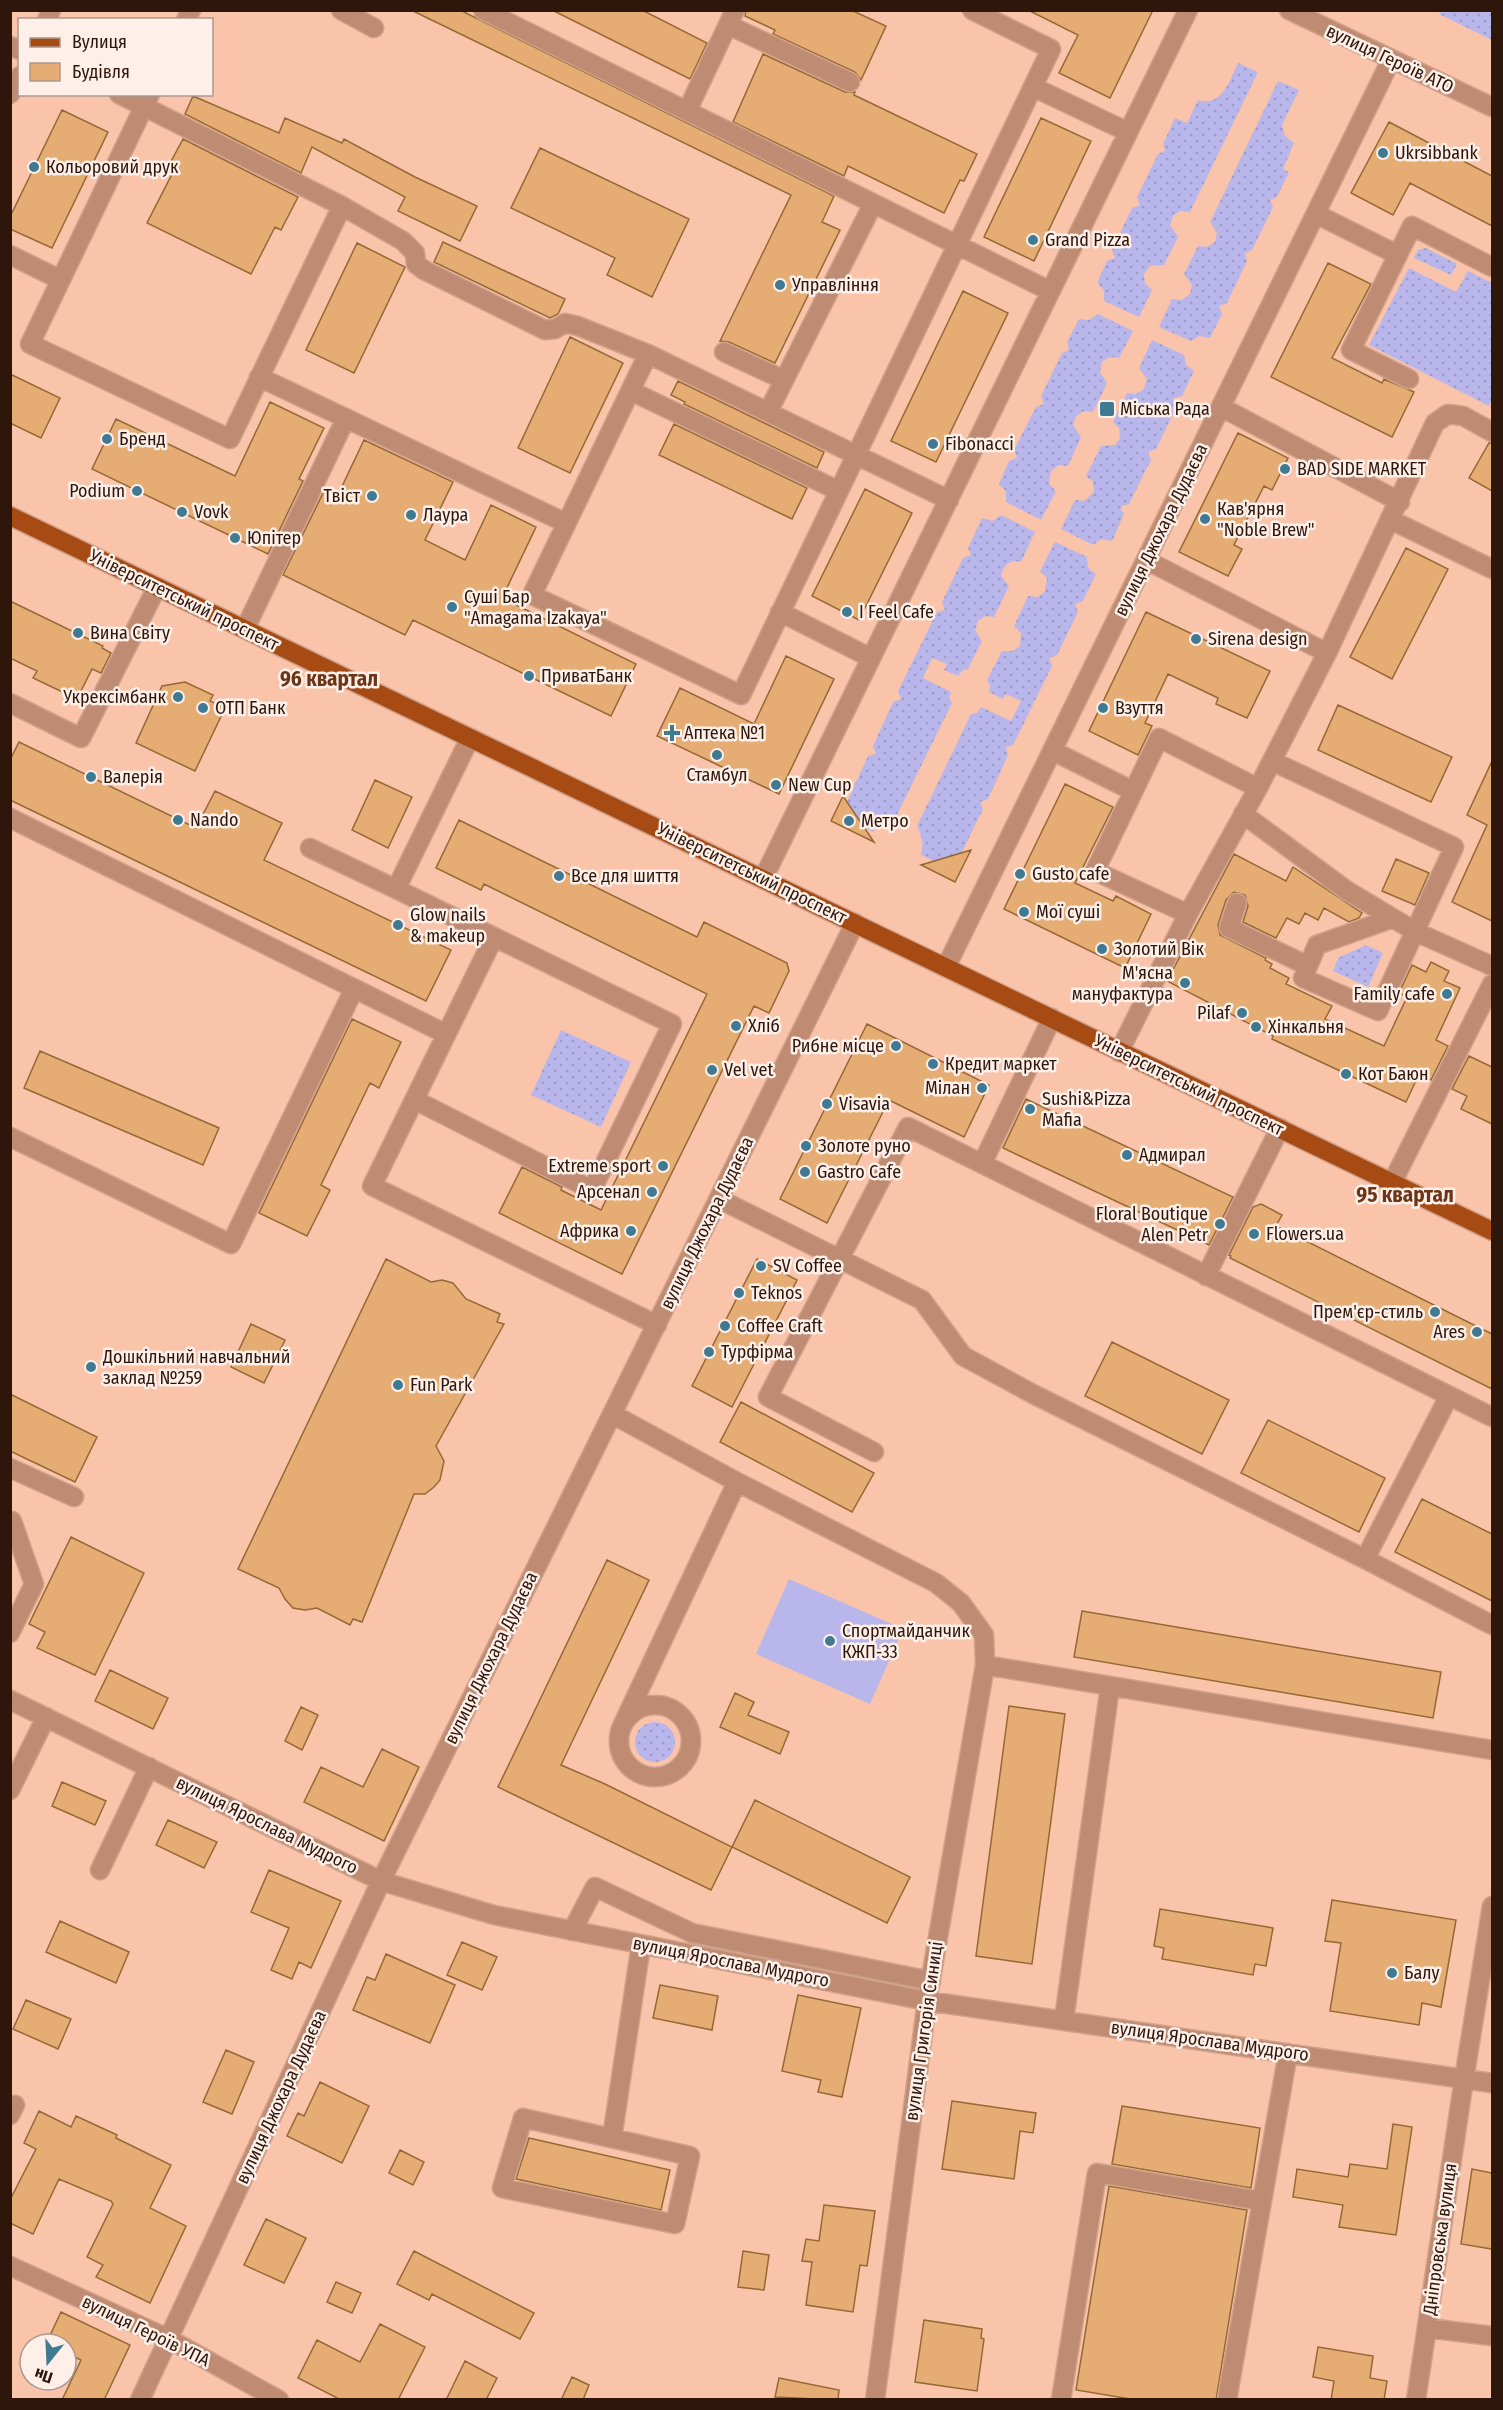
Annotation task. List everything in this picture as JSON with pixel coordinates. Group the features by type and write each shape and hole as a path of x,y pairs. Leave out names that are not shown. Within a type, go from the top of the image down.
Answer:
{"main road":[{"name":"Університетський проспект","path":"10,516 1492,1231"}],"street":[{"path":"341,10 374,28"},
{"path":"483,10 1050,291"},
{"path":"648,354 532,595 741,695 1052,49 972,10"},
{"path":"763,879 1188,10"},
{"name":"вулиця Героїв АТО","path":"1289,10 1492,107"},
{"path":"687,111 732,18 850,82"},
{"name":"вулиця Джохара Дудаєва","path":"946,967 1391,60"},
{"path":"10,94 18,79"},
{"path":"1033,87 1128,132"},
{"path":"129,96 148,100 403,241 415,254 416,264 424,270 546,330 555,329 565,323 578,326 648,354 949,500"},
{"path":"148,100 30,344 230,439 342,206"},
{"path":"768,412 873,204"},
{"path":"1316,214 1398,255"},
{"path":"1409,379 1351,350 1412,226 1492,267"},
{"path":"10,255 61,279"},
{"path":"724,352 784,380"},
{"path":"260,377 566,523"},
{"path":"631,391 839,491"},
{"path":"1221,407 1400,502"},
{"path":"1119,1052 1188,914 1272,761 1327,653 1400,502 1435,423 1448,414 1463,416 1492,432"},
{"path":"245,629 346,418"},
{"path":"1391,520 1492,569"},
{"path":"1146,560 1327,653"},
{"path":"10,703 81,738 157,587"},
{"path":"780,612 871,658"},
{"path":"396,889 470,738"},
{"path":"1188,914 1095,871 1159,738 1257,788"},
{"path":"1053,751 1133,791"},
{"path":"1272,761 1454,848 1378,1011 1303,978 1317,945 1393,918"},
{"path":"1243,814 1346,890 1416,932 1492,966"},
{"path":"10,818 446,1034"},
{"path":"310,848 672,1024 592,1190 415,1100"},
{"path":"1237,903 1229,928 1308,966"},
{"name":"вулиця Джохара Дудаєва","path":"140,2400 381,1881 855,923"},
{"path":"494,937 372,1186 657,1325"},
{"path":"1392,1183 1492,984"},
{"path":"10,1137 231,1244 354,989"},
{"path":"982,1164 1052,1018"},
{"path":"874,1452 768,1397 908,1127 1492,1417"},
{"path":"1206,1276 1280,1128"},
{"path":"719,1199 922,1300 963,1356 1492,1624"},
{"path":"1365,1559 1449,1396"},
{"name":"вулиця Григорія Синиці","path":"612,1414 737,1482 936,1583 961,1603 984,1635 986,1665 927,2001 875,2400"},
{"path":"10,1468 74,1497"},
{"path":"624,1722 644,1706 660,1705 676,1711 687,1724 691,1749 683,1763 670,1774 654,1777 638,1773 625,1761 619,1746 619,1737 624,1722 737,1482"},
{"path":"10,1633 34,1584 12,1521"},
{"path":"986,1665 1492,1750"},
{"path":"1064,2020 1110,1686"},
{"name":"вулиця Ярослава Мудрого","path":"10,1700 381,1881 494,1915 927,2001 1492,2083"},
{"path":"10,1790 46,1717"},
{"path":"100,1870 149,1767"},
{"path":"572,1931 595,1887 693,1933 931,1981"},
{"name":"Дніпровська вулиця","path":"1416,2400 1492,1906"},
{"path":"612,2138 641,1944"},
{"path":"1227,2400 1288,2053"},
{"path":"523,2118 612,2138 690,2156 675,2223 502,2188 523,2118"},
{"path":"1061,2400 1097,2173 1261,2201"},
{"name":"вулиця Героїв УПА","path":"10,2266 169,2339 279,2400"},
{"path":"1427,2328 1492,2336"}],"shaded area":[{"path":"1441,11 1492,11 1492,40 1439,14"},
{"path":"1238,63 1258,72 1190,212 1180,211 1173,216 1170,225 1178,237 1164,265 1150,266 1144,274 1145,283 1152,290 1139,317 1104,301 1104,290 1097,283 1107,261 1115,258 1112,250 1132,208 1140,205 1137,197 1158,154 1165,151 1163,144 1175,118 1187,123 1198,100 1214,100 1219,96 1224,91"},
{"path":"1278,81 1299,90 1282,125 1285,136 1294,143 1283,169 1289,172 1277,197 1270,200 1273,207 1252,250 1245,253 1247,261 1227,303 1219,306 1222,314 1210,338 1199,336 1191,341 1159,327 1172,299 1182,300 1190,294 1192,285 1184,274 1198,246 1207,247 1215,242 1217,233 1210,222"},
{"path":"1426,248 1457,264 1451,275 1414,258 1418,250"},
{"path":"1409,268 1456,292 1468,271 1492,283 1492,399 1489,406 1369,345"},
{"path":"1098,314 1133,331 1119,358 1110,357 1102,362 1100,372 1107,383 1093,412 1084,411 1076,416 1073,425 1081,437 1068,466 1059,465 1051,471 1049,484 1056,491 1041,520 1006,502 1006,491 999,484 1009,461 1017,458 1014,450 1036,407 1044,404 1041,396 1062,353 1069,350 1067,342 1079,319 1089,320"},
{"path":"1152,340 1184,355 1186,365 1194,371 1182,396 1174,398 1173,402 1177,406 1156,449 1148,452 1151,460 1129,504 1122,506 1121,510 1124,514 1112,541 1101,539 1093,545 1061,529 1075,500 1084,501 1094,492 1093,482 1086,476 1101,446 1115,445 1120,438 1119,428 1113,422 1127,393 1136,394 1144,389 1147,379 1139,368"},
{"path":"1001,515 1035,532 1021,562 1010,562 1003,569 1001,576 1009,586 994,617 985,616 978,621 975,630 982,641 968,669 963,670 958,676 944,670 947,664 932,658 923,678 951,692 949,698 952,703 896,817 879,824 873,832 856,823 846,804 868,756 876,754 873,746 893,702 901,699 898,691 937,612 945,610 942,602 963,558 971,555 968,548 982,518 992,521"},
{"path":"1055,542 1087,557 1088,568 1096,574 1083,601 1075,604 1078,612 1057,655 1049,658 1052,666 1013,745 1006,747 1008,755 988,799 980,802 983,809 959,858 938,863 921,855 922,840 917,826 971,714 977,713 981,707 1011,721 1021,701 1006,694 1003,699 989,692 990,685 987,680 1002,651 1012,651 1020,646 1021,633 1014,626 1028,596 1038,597 1045,591 1047,578 1040,571"},
{"path":"1366,945 1383,953 1368,987 1333,971 1338,958"},
{"path":"561,1030 631,1062 601,1127 531,1095"},
{"name":"Спортмайданчик КЖП-33","path":"789,1579 903,1629 870,1704 756,1654"},
{"path":"655,1722 669,1728 675,1742 669,1756 655,1762 641,1756 635,1742 641,1728"}],"building":[{"path":"411,10 460,10 834,196 822,222 840,230 775,363 729,342 720,341 791,195"},
{"path":"552,10 642,10 707,43 690,79"},
{"path":"746,10 851,10 886,26 861,80 855,72 773,34 775,30 745,16"},
{"path":"1028,10 1153,10 1110,98 1059,73 1078,35"},
{"path":"763,54 845,92 855,92 854,95 977,154 964,181 960,180 944,213 848,166 844,176 733,122"},
{"path":"193,96 279,133 285,118 342,143 344,139 415,177 477,206 460,241 398,211 405,197 312,147 301,173 185,114"},
{"path":"62,110 108,132 52,248 10,229 10,217"},
{"path":"1041,118 1091,141 1034,261 984,237"},
{"path":"1389,122 1492,176 1492,226 1410,183 1393,215 1351,193"},
{"path":"183,139 298,197 281,230 275,227 251,274 147,223 173,172 167,169"},
{"path":"540,148 689,219 652,297 607,275 615,258 511,208"},
{"path":"443,242 565,299 558,314 550,318 434,262"},
{"path":"357,243 405,267 354,373 306,350"},
{"path":"1328,263 1371,284 1332,358 1382,383 1384,379 1414,392 1392,437 1271,377"},
{"path":"963,291 1008,313 936,462 891,441"},
{"path":"570,337 623,363 570,473 518,448"},
{"path":"10,374 60,398 41,438 10,423"},
{"path":"678,381 824,452 817,468 684,404 685,402 671,395"},
{"path":"270,402 324,428 299,479 303,481 268,554 92,469 116,419 235,476"},
{"path":"674,424 807,488 792,519 659,455"},
{"path":"1238,433 1288,458 1272,490 1264,486 1234,545 1242,549 1228,576 1179,552"},
{"path":"364,440 453,482 425,540 465,560 491,505 536,527 502,598 636,664 611,716 413,620 405,635 283,575 324,491 337,497"},
{"path":"1489,443 1492,443 1492,491 1469,478"},
{"path":"865,489 912,513 859,620 812,596"},
{"path":"1406,548 1448,569 1392,679 1350,657"},
{"path":"10,601 103,646 102,648 111,653 101,673 92,669 77,699 33,678 37,671 10,658"},
{"path":"1146,612 1270,671 1247,718 1216,704 1218,698 1168,674 1145,723 1152,726 1138,755 1089,731"},
{"path":"786,656 834,679 779,794 657,736 680,688 754,724"},
{"path":"185,682 213,695 210,701 225,708 195,771 136,743 162,686"},
{"path":"1338,705 1452,757 1431,802 1318,750"},
{"path":"19,742 196,828 215,791 282,823 264,860 451,950 426,1001 10,800 10,760"},
{"path":"1492,761 1492,921 1452,902 1487,825 1467,815"},
{"path":"375,780 412,797 388,848 352,830"},
{"path":"1065,784 1113,807 1075,883 1113,901 1116,896 1151,914 1125,968 1004,909"},
{"path":"843,796 874,842 831,821"},
{"path":"459,820 697,937 704,922 787,963 789,971 769,1013 754,1006 622,1274 499,1213 522,1167 601,1210 707,994 484,884 481,890 436,868"},
{"path":"971,850 955,882 921,865"},
{"path":"1234,854 1286,881 1293,867 1362,913 1359,918 1349,922 1324,908 1318,920 1305,913 1299,924 1287,918 1276,938 1243,922 1248,906 1245,895 1234,892 1226,900 1218,925 1220,935 1266,958 1265,960 1272,964 1270,968 1289,978 1286,984 1332,1006 1325,1019 1384,1046 1407,997 1399,993 1412,965 1426,972 1431,962 1449,971 1444,981 1460,988 1436,1040 1448,1046 1431,1080 1419,1074 1406,1102 1272,1039 1273,1036 1167,981"},
{"path":"1396,859 1429,873 1415,905 1382,891"},
{"path":"352,1019 401,1042 379,1088 370,1083 321,1185 330,1190 307,1236 259,1213"},
{"path":"867,1024 989,1085 964,1137 889,1100 827,1223 780,1199"},
{"path":"40,1051 219,1128 203,1165 24,1088"},
{"path":"1469,1056 1492,1067 1492,1124 1461,1109 1467,1096 1452,1089"},
{"path":"1026,1099 1233,1197 1209,1245 1003,1148"},
{"path":"1261,1204 1282,1215 1276,1226 1492,1334 1492,1389 1230,1258 1229,1255 1253,1207"},
{"name":"Fun Park","path":"386,1259 431,1282 442,1280 453,1283 466,1299 500,1314 497,1322 504,1324 436,1446 444,1461 440,1480 425,1494 414,1494 362,1622 353,1619 350,1625 317,1608 305,1610 293,1608 279,1588 238,1569"},
{"path":"757,1259 797,1280 732,1407 692,1386"},
{"path":"251,1324 285,1340 264,1383 231,1367"},
{"path":"1112,1342 1229,1400 1202,1454 1085,1396"},
{"path":"10,1394 97,1437 75,1482 10,1451"},
{"path":"741,1402 874,1473 852,1512 720,1442"},
{"path":"1268,1420 1385,1478 1359,1532 1241,1473"},
{"path":"1422,1499 1492,1534 1492,1601 1395,1552"},
{"path":"71,1537 144,1573 95,1675 37,1648 45,1632 29,1624"},
{"path":"607,1560 649,1580 561,1765 605,1784 732,1847 711,1890 498,1787"},
{"path":"1082,1611 1441,1672 1433,1718 1074,1657"},
{"path":"110,1670 168,1698 153,1729 95,1701"},
{"path":"735,1693 754,1702 748,1715 789,1732 780,1754 720,1727"},
{"path":"1009,1706 1065,1714 1032,1964 976,1956"},
{"path":"301,1707 318,1715 302,1750 285,1741"},
{"path":"382,1749 419,1767 384,1841 304,1802 321,1767 363,1787"},
{"path":"62,1782 106,1801 95,1825 52,1806"},
{"path":"755,1800 910,1877 887,1923 732,1847"},
{"path":"168,1820 217,1842 204,1868 156,1845"},
{"path":"269,1870 341,1901 311,1968 299,1962 292,1979 271,1970 289,1928 251,1912"},
{"name":"Балу","path":"1332,1900 1456,1920 1441,2007 1422,2003 1419,2025 1330,2011 1341,1943 1325,1941"},
{"path":"1160,1909 1273,1928 1266,1966 1255,1964 1253,1975 1162,1959 1164,1948 1154,1946"},
{"path":"60,1921 129,1952 116,1983 46,1952"},
{"path":"462,1942 497,1957 482,1990 447,1975"},
{"path":"386,1954 455,1985 430,2043 353,2010 367,1977 375,1980"},
{"path":"660,1985 718,1996 712,2030 653,2018"},
{"path":"798,1995 861,2008 842,2097 818,2092 821,2080 782,2071"},
{"path":"26,2000 71,2019 58,2049 13,2029"},
{"path":"226,2050 254,2062 232,2114 203,2102"},
{"path":"320,2082 369,2106 342,2163 287,2136 298,2113 304,2116"},
{"path":"952,2101 1036,2113 1033,2133 1020,2131 1014,2179 942,2169"},
{"path":"1122,2106 1260,2128 1251,2188 1112,2164"},
{"path":"39,2111 71,2127 76,2116 117,2135 116,2138 171,2165 150,2208 186,2226 150,2303 96,2277 103,2265 87,2257 113,2204 111,2201 59,2179 33,2234 10,2223 10,2200 36,2149 24,2143"},
{"path":"1393,2124 1412,2127 1396,2235 1339,2227 1343,2205 1293,2197 1297,2169 1348,2177 1350,2164 1387,2169"},
{"path":"529,2138 670,2170 661,2210 516,2179"},
{"path":"400,2150 424,2162 413,2185 389,2173"},
{"path":"1472,2169 1492,2173 1492,2249 1461,2244"},
{"path":"1109,2186 1247,2210 1216,2400 1136,2400 1076,2390"},
{"path":"824,2205 875,2211 867,2266 860,2265 853,2312 806,2305 812,2262 802,2261 806,2239 819,2241"},
{"path":"266,2219 306,2238 284,2283 244,2265"},
{"path":"414,2251 534,2313 520,2339 432,2294 429,2300 397,2284"},
{"path":"743,2251 769,2255 764,2290 738,2287"},
{"path":"336,2282 361,2293 352,2313 327,2302"},
{"path":"61,2312 130,2345 104,2400 62,2400 66,2392 78,2392 78,2366 81,2360 78,2359 78,2332 52,2332"},
{"path":"924,2320 982,2329 981,2338 984,2339 977,2391 915,2382"},
{"path":"380,2324 425,2347 398,2400 341,2400 298,2378 317,2340 360,2362"},
{"path":"1318,2347 1373,2356 1370,2378 1387,2381 1384,2400 1331,2400 1334,2381 1313,2377"},
{"path":"465,2361 497,2378 486,2400 446,2400"},
{"path":"572,2377 589,2385 583,2400 561,2400"},
{"path":"779,2378 839,2390 838,2400 775,2397"}],"place":[{"name":"Ukrsibbank","path":"1383,153"},
{"name":"Кольоровий друк","path":"34,167"},
{"name":"Grand Pizza","path":"1033,240"},
{"name":"Управління","path":"780,285"},
{"name":"Міська Рада","path":"1107,409"},
{"name":"Бренд","path":"107,439"},
{"name":"Fibonacci","path":"933,444"},
{"name":"BAD SIDE MARKET","path":"1285,469"},
{"name":"Podium","path":"137,491"},
{"name":"Твіст","path":"372,496"},
{"name":"Vovk","path":"182,512"},
{"name":"Лаура","path":"411,515"},
{"name":"Кав'ярня \"Noble Brew\"","path":"1205,519"},
{"name":"Юпітер","path":"235,538"},
{"name":"Суші Бар \"Amagama Izakaya\"","path":"452,607"},
{"name":"I Feel Cafe","path":"847,612"},
{"name":"Вина Світу","path":"78,633"},
{"name":"Sirena design","path":"1196,639"},
{"name":"ПриватБанк","path":"529,676"},
{"name":"Укрексімбанк","path":"178,697"},
{"name":"ОТП Банк","path":"203,708"},
{"name":"Взуття","path":"1103,708"},
{"name":"Аптека №1","path":"672,733"},
{"name":"Стамбул","path":"717,755"},
{"name":"Валерія","path":"91,777"},
{"name":"New Cup","path":"776,785"},
{"name":"Nando","path":"178,820"},
{"name":"Метро","path":"849,821"},
{"name":"Gusto cafe","path":"1020,874"},
{"name":"Все для шиття","path":"559,876"},
{"name":"Мої суші","path":"1024,912"},
{"name":"Glow nails & makeup","path":"398,925"},
{"name":"Золотий Вік","path":"1102,949"},
{"name":"М'ясна мануфактура","path":"1185,983"},
{"name":"Family cafe","path":"1447,994"},
{"name":"Pilaf","path":"1242,1013"},
{"name":"Хліб","path":"736,1026"},
{"name":"Хінкальня","path":"1256,1027"},
{"name":"Рибне місце","path":"896,1046"},
{"name":"Кредит маркет","path":"933,1064"},
{"name":"Vel vet","path":"712,1070"},
{"name":"Кот Баюн","path":"1346,1074"},
{"name":"Мілан","path":"982,1088"},
{"name":"Visavia","path":"827,1104"},
{"name":"Sushi&Pizza Mafia","path":"1030,1109"},
{"name":"Золоте руно","path":"806,1146"},
{"name":"Адмирал","path":"1127,1155"},
{"name":"Extreme sport","path":"663,1166"},
{"name":"Gastro Cafe","path":"805,1172"},
{"name":"Арсенал","path":"652,1192"},
{"name":"Floral Boutique Alen Petr","path":"1220,1224"},
{"name":"Африка","path":"631,1231"},
{"name":"Flowers.ua","path":"1254,1234"},
{"name":"SV Coffee","path":"761,1266"},
{"name":"Teknos","path":"739,1293"},
{"name":"Прем'єр-стиль","path":"1435,1312"},
{"name":"Coffee Craft","path":"725,1326"},
{"name":"Ares","path":"1477,1332"},
{"name":"Турфірма","path":"709,1352"},
{"name":"Дошкільний навчальний заклад №259","path":"91,1367"},
{"name":"Fun Park","path":"398,1385"},
{"name":"Спортмайданчик КЖП-33","path":"830,1641"},
{"name":"Балу","path":"1392,1973"}],"district":[{"name":"96 квартал","path":"329,679"},
{"name":"95 квартал","path":"1405,1195"}]}
